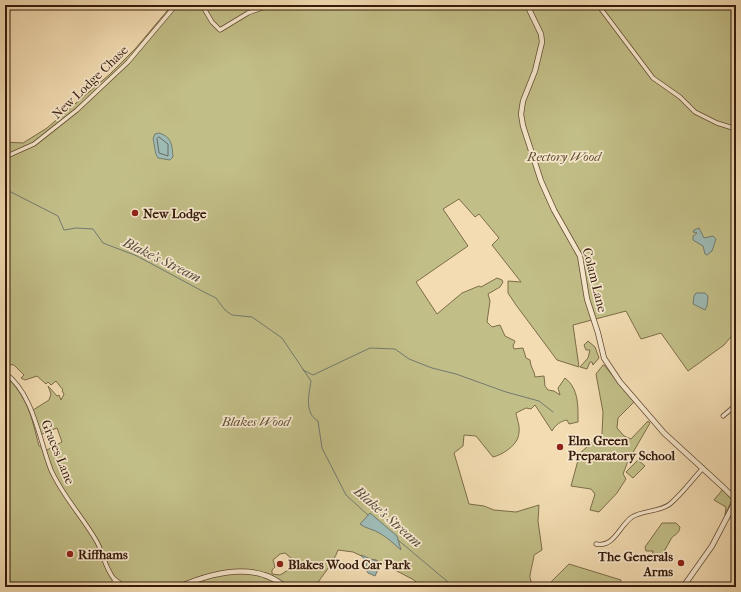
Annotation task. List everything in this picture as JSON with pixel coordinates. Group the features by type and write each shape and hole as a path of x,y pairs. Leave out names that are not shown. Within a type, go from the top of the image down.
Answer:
{"street":[{"name":"New Lodge Chase","path":"5,157 38,142 77,110 128,62 176,5"},
{"path":"202,5 212,22 220,30 248,13 270,5"},
{"name":"Colam Lane","path":"527,5 541,34 542,42 536,71 523,101 521,114 523,126 542,181 554,210 580,256 587,299 604,358 620,382 664,433 724,488 735,505"},
{"path":"598,5 649,72 661,85 676,95 695,112 717,123 736,129"},
{"name":"Graces Lane","path":"5,373 19,386 27,399 51,470 62,491 96,542 105,564 115,580"},
{"path":"723,416 736,405"},
{"path":"596,544 606,545 620,528 633,517 670,504 703,468"},
{"path":"682,587 712,546 735,505"},
{"path":"179,587 202,578 239,572 264,574 286,587"},
{"path":"112,587 115,580 124,587"}],"green space":[{"path":"172,5 736,5 736,331 724,345 688,371 661,333 641,339 626,311 573,325 579,367 557,360 508,293 508,281 521,282 492,245 499,238 479,214 475,217 459,199 443,209 468,246 416,282 437,314 462,293 479,286 481,287 497,278 502,280 503,282 500,287 488,294 490,301 487,322 492,327 500,325 505,336 515,341 513,346 514,349 523,348 526,358 530,360 535,377 544,376 545,386 548,390 554,391 560,395 558,388 565,378 573,387 578,404 578,422 569,424 567,420 560,422 552,431 535,405 531,409 526,408 516,413 519,427 518,437 513,445 505,452 493,457 476,436 464,435 463,446 454,453 469,504 484,506 494,510 516,512 539,505 538,521 542,550 534,555 530,577 533,587 416,587 417,583 414,580 376,560 368,559 353,552 338,550 331,564 315,587 5,587 5,375 13,383 24,399 31,416 39,446 47,450 62,442 57,428 40,435 33,410 49,400 51,394 48,386 57,396 59,395 61,400 64,394 62,391 63,390 56,381 51,385 48,382 46,384 37,376 25,380 21,378 24,375 14,365 5,364 5,142 23,143 47,128 110,74 135,49","holes":["285,553 292,559 288,570 280,575 272,574 272,570 275,567 273,560 280,554"]},
{"path":"588,341 595,347 599,358 593,365 592,362 590,362 587,369 580,367 588,358 590,350 586,350 584,345"},
{"path":"603,365 634,402 618,418 617,428 624,436 631,439 648,421 650,423 628,461 623,474 626,479 617,493 599,512 590,510 595,494 591,489 571,486 580,453 602,434 603,412 596,374"},
{"path":"638,460 645,466 633,478 626,472"},
{"path":"723,489 732,500 725,515 726,507 714,500"},
{"path":"662,523 676,523 680,527 679,532 672,537 662,555 655,563 652,558 653,551 646,551 645,547"},
{"path":"569,564 621,580 619,587 536,587 542,582 548,585"}],"water":[{"path":"159,133 169,139 173,157 170,160 158,158 157,156 153,139 155,134"},
{"path":"699,228 704,238 713,236 716,239 712,251 707,255 705,254 703,246 693,240 693,236 697,233 693,232 694,230"},
{"path":"696,293 705,293 708,296 705,310 693,304"},
{"path":"370,513 397,536 401,550 378,532 360,524"},
{"path":"361,555 381,563 375,576 368,573 365,568 367,563"}],"waterway":[{"name":"Blake's Stream","path":"5,189 58,216 64,230 76,228 93,229 103,243 137,256 216,298 225,310 232,315 252,317 282,338 311,381 308,403 311,413 318,421 322,448 346,495 368,515"},
{"name":"Blake's Stream","path":"303,370 313,375 370,348 395,349 409,359 432,368 456,374 506,392 539,401 553,412"},
{"name":"Blake's Stream","path":"398,540 448,582"}],"place":[{"name":"New Lodge","path":"135,213"},
{"name":"Elm Green Preparatory School","path":"560,447"},
{"name":"Riffhams","path":"70,554"},
{"name":"The Generals Arms","path":"681,563"},
{"name":"Blakes Wood Car Park","path":"280,564"}],"park label":[{"name":"Rectory Wood","path":"564,156"},
{"name":"Blakes Wood","path":"256,421"}]}
